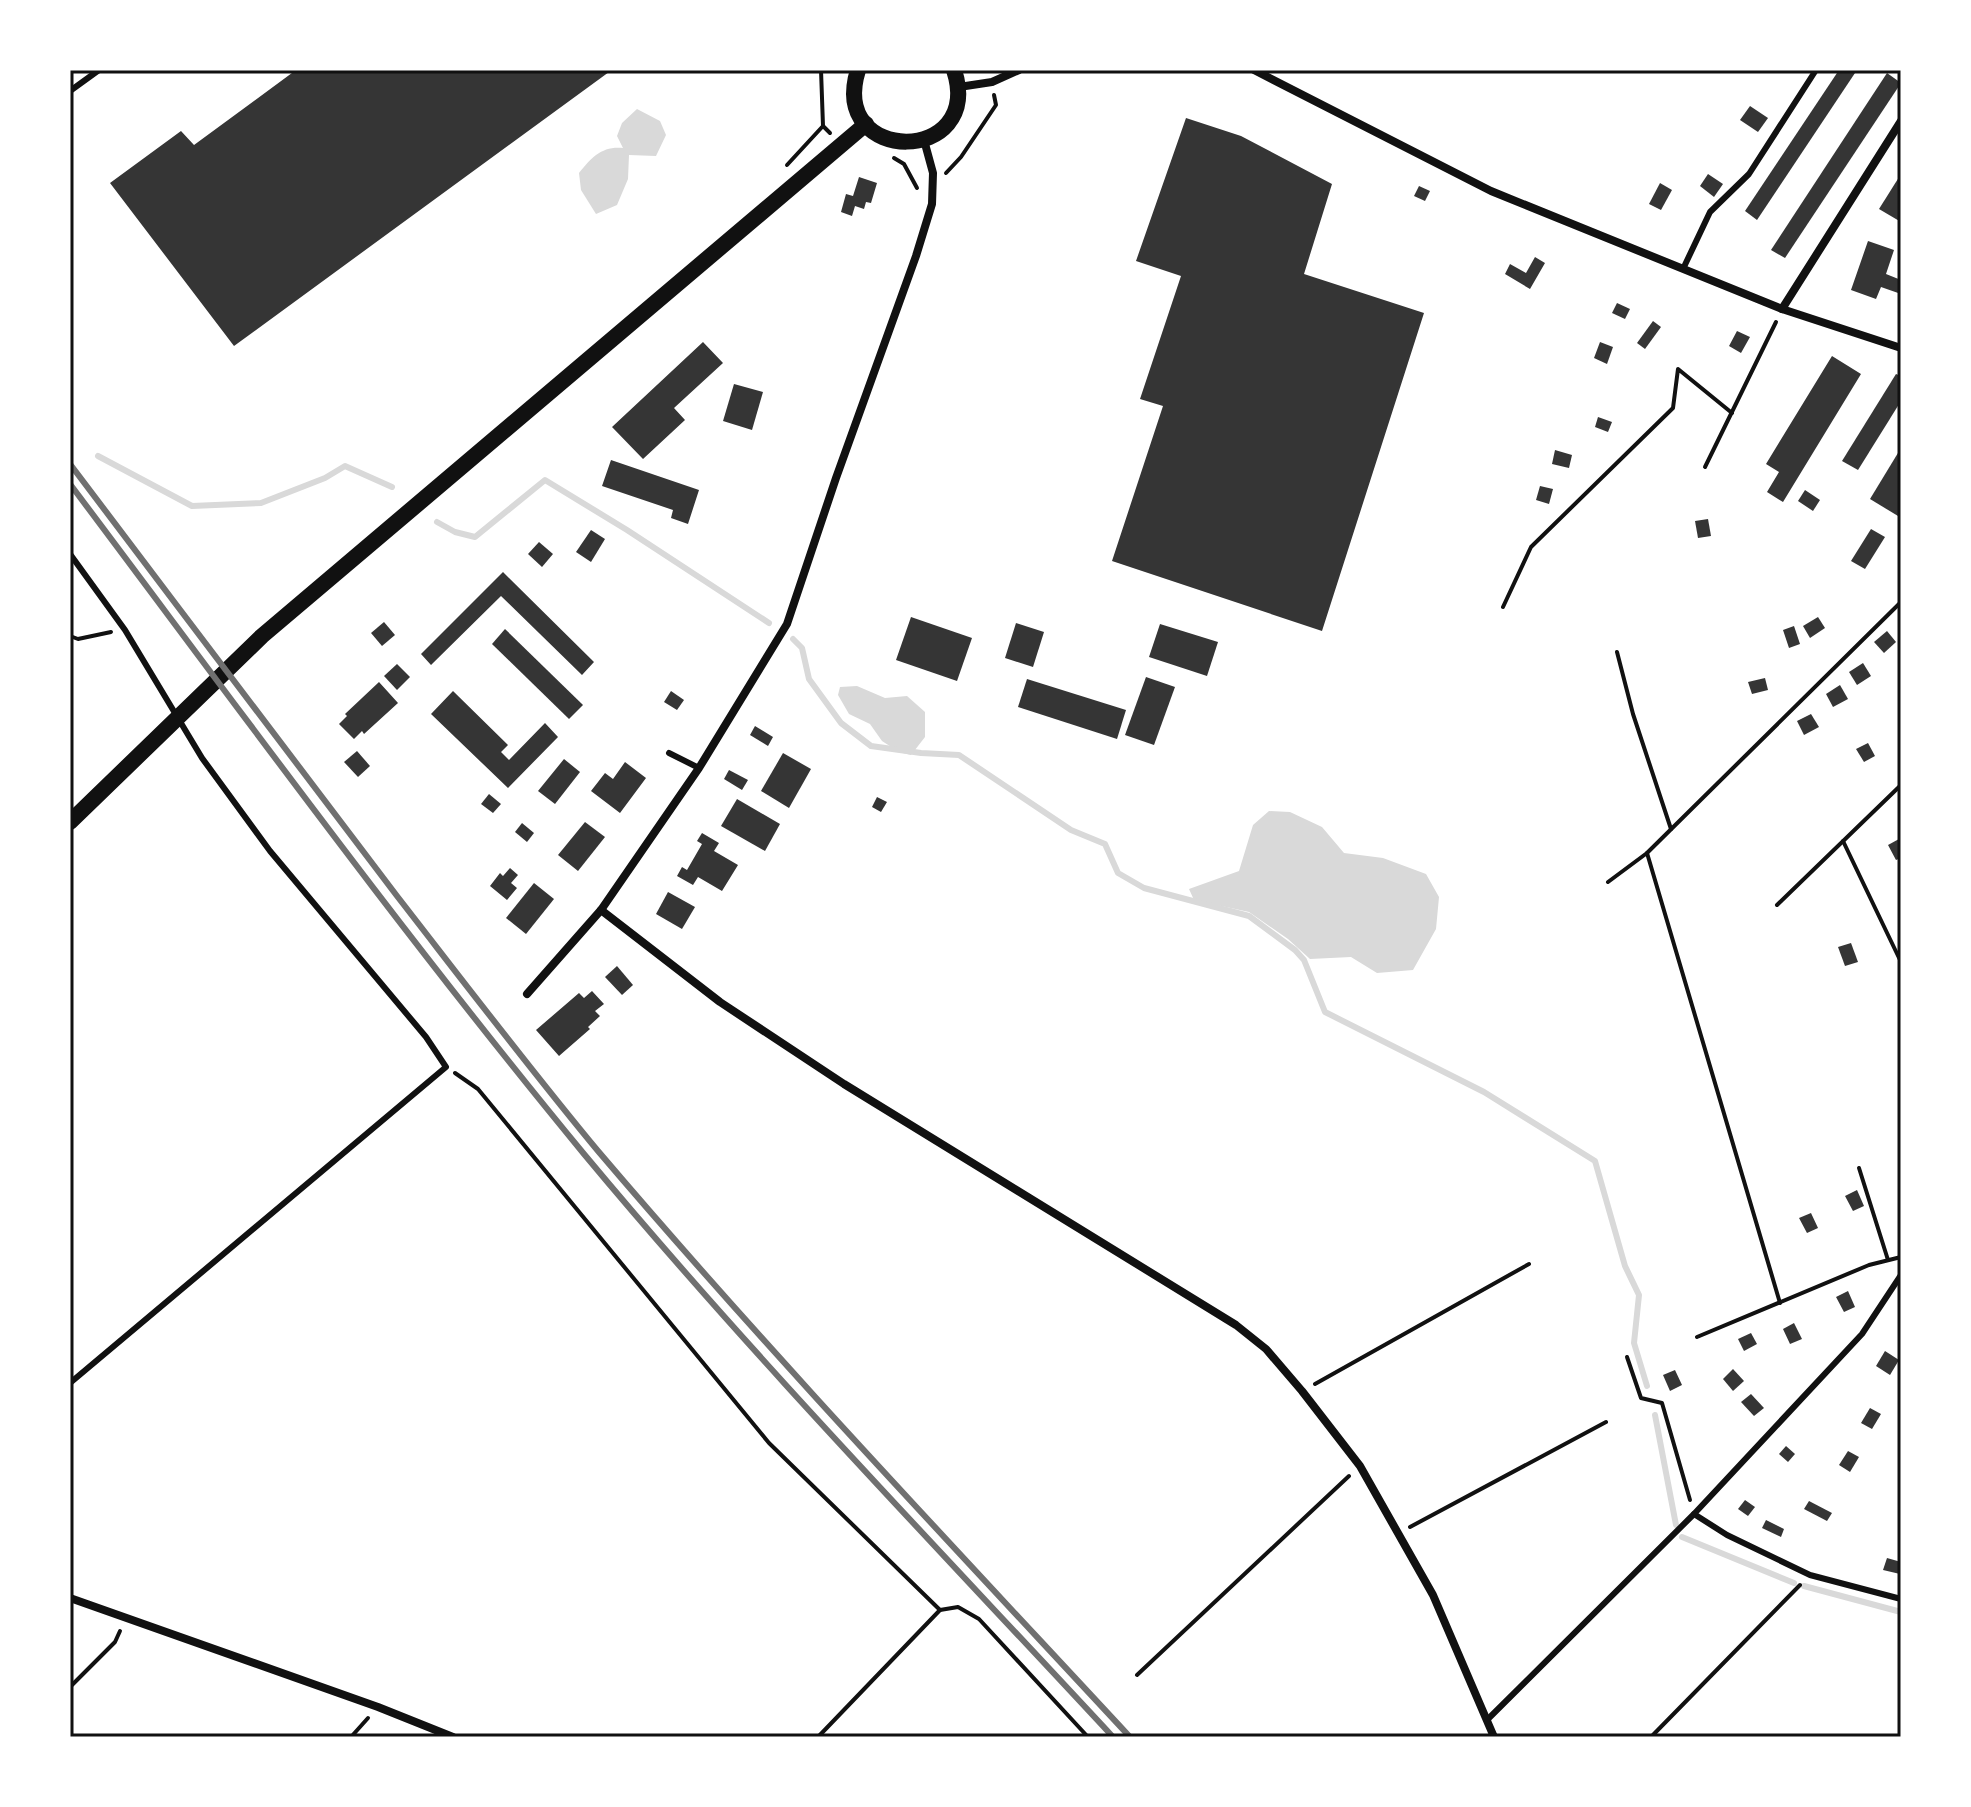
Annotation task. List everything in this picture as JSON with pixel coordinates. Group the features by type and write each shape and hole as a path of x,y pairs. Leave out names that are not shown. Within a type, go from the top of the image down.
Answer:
{"main road":[{"path":"858,70 854,85 858,112 866,124 886,139 898,143 924,140 939,132 957,104 956,78"},
{"path":"70,822 262,636 866,124"}],"street":[{"path":"956,78 992,82 1019,70"},
{"path":"1254,70 1491,191 1782,309 1901,348"},
{"path":"1782,309 1901,121"},
{"path":"527,994 601,910 699,768 787,624 932,204 933,173 924,140"},
{"path":"601,910 720,1002 844,1084 1236,1325 1266,1349 1360,1466 1433,1595 1494,1737"},
{"path":"70,1598 378,1707 453,1737"}],"lane":[{"path":"70,91 99,70"},
{"path":"1683,269 1710,212 1749,174 1816,70"},
{"path":"70,554 125,630 202,758 270,851 426,1037 446,1067 70,1383"},
{"path":"669,753 699,768"},
{"path":"1487,1720 1694,1514 1862,1334 1901,1275"},
{"path":"1694,1514 1727,1535 1810,1575 1901,1599"}],"path":[{"path":"821,70 823,126"},
{"path":"1705,467 1782,309"},
{"path":"1503,607 1531,547 1673,408 1678,369 1732,413"},
{"path":"1608,882 1647,853 1901,602"},
{"path":"70,636 78,639 125,630"},
{"path":"1617,652 1633,714 1671,829"},
{"path":"1777,905 1901,785"},
{"path":"1843,841 1901,962"},
{"path":"1647,853 1780,1303"},
{"path":"446,1067 478,1089 769,1443 940,1610"},
{"path":"1859,1168 1888,1260"},
{"path":"1697,1337 1869,1265 1901,1257"},
{"path":"1302,1391 1529,1264"},
{"path":"1627,1357 1641,1398 1662,1403 1694,1514"},
{"path":"1398,1534 1606,1422"},
{"path":"1137,1675 1360,1466"},
{"path":"1651,1737 1810,1575"},
{"path":"818,1737 940,1610 958,1607 979,1619 1088,1737"},
{"path":"70,1687 115,1642 126,1618"},
{"path":"351,1737 378,1707"}],"shaded area":[{"path":"637,109 660,121 666,135 656,156 629,155 628,179 617,205 596,214 581,190 579,173 598,154 623,148 617,136 622,123"},
{"path":"857,686 885,698 907,696 925,712 925,737 911,755 899,752 882,741 870,724 849,714 838,695 840,687"},
{"path":"1269,811 1290,812 1322,827 1344,853 1383,858 1426,874 1439,897 1436,929 1413,970 1377,973 1351,957 1310,959 1288,939 1249,912 1194,900 1189,889 1239,871 1253,825"}],"building":[{"path":"296,70 609,72 234,346 110,183 181,131 194,145"},
{"path":"1839,70 1857,70 1757,220 1745,211"},
{"path":"1887,73 1901,83 1785,258 1771,250"},
{"path":"1750,106 1768,118 1758,132 1740,120"},
{"path":"1186,118 1241,136 1332,184 1304,274 1424,313 1322,631 1112,561 1163,406 1140,399 1181,276 1136,261"},
{"path":"1708,174 1723,184 1714,197 1700,186"},
{"path":"1901,174 1901,222 1879,209"},
{"path":"859,177 877,183 871,203 866,202 864,209 855,206 852,216 841,212 846,194 853,196"},
{"path":"1660,183 1672,190 1661,210 1649,204"},
{"path":"1419,186 1430,191 1425,201 1414,196"},
{"path":"1868,241 1894,250 1886,274 1901,280 1901,294 1881,287 1876,299 1851,290"},
{"path":"1535,257 1545,263 1530,289 1505,274 1510,264 1526,273"},
{"path":"1617,303 1630,309 1625,319 1612,313"},
{"path":"1653,321 1661,327 1645,349 1637,343"},
{"path":"1737,331 1750,337 1741,353 1729,346"},
{"path":"703,342 723,363 674,408 685,420 643,459 612,427"},
{"path":"1600,342 1613,347 1607,364 1594,358"},
{"path":"1832,356 1861,374 1783,502 1767,492 1779,472 1766,464"},
{"path":"1896,374 1901,376 1901,401 1858,470 1842,461"},
{"path":"734,384 763,392 752,430 723,421"},
{"path":"1598,417 1612,422 1608,432 1595,427"},
{"path":"1901,448 1901,510 1898,516 1870,499"},
{"path":"1555,450 1572,455 1569,468 1552,464"},
{"path":"611,460 699,490 688,524 671,518 673,510 602,486"},
{"path":"1540,486 1553,489 1549,504 1536,500"},
{"path":"1805,490 1820,500 1813,511 1798,501"},
{"path":"1708,519 1711,536 1698,538 1695,521"},
{"path":"1871,529 1885,537 1865,569 1851,561"},
{"path":"591,530 605,539 591,562 576,552"},
{"path":"539,542 553,554 542,567 528,554"},
{"path":"503,572 594,662 582,675 501,596 431,665 421,654"},
{"path":"911,617 972,638 957,681 896,660"},
{"path":"1818,617 1825,628 1810,638 1803,626"},
{"path":"384,622 395,635 382,646 371,633"},
{"path":"1016,623 1044,632 1033,667 1005,658"},
{"path":"1160,624 1218,642 1207,676 1149,657"},
{"path":"1794,626 1800,644 1789,648 1783,630"},
{"path":"505,629 583,705 569,719 492,644"},
{"path":"1887,631 1896,642 1884,653 1874,642"},
{"path":"1863,663 1871,676 1857,685 1849,672"},
{"path":"397,664 410,677 397,690 384,676"},
{"path":"1146,677 1175,687 1154,745 1125,735"},
{"path":"1765,678 1768,690 1752,694 1748,682"},
{"path":"1027,679 1126,710 1117,739 1018,707"},
{"path":"379,682 398,703 364,734 362,731 354,739 339,724 347,716 345,714"},
{"path":"1840,685 1848,699 1833,707 1826,694"},
{"path":"453,691 508,745 501,752 509,760 545,723 558,737 508,788 431,714"},
{"path":"671,691 684,700 677,710 664,702"},
{"path":"1811,714 1819,727 1804,735 1797,721"},
{"path":"755,726 773,737 768,746 750,735"},
{"path":"1868,743 1875,756 1864,762 1856,749"},
{"path":"357,751 370,766 358,777 344,762"},
{"path":"783,753 811,769 789,808 761,791"},
{"path":"564,759 580,772 555,804 538,791"},
{"path":"625,762 646,778 620,813 591,791 605,773 613,779"},
{"path":"729,770 748,780 742,790 724,779"},
{"path":"489,794 501,804 493,813 481,804"},
{"path":"877,797 887,802 881,812 872,807"},
{"path":"737,799 780,824 765,851 721,826"},
{"path":"585,822 605,837 578,871 558,855"},
{"path":"522,823 534,833 527,842 515,832"},
{"path":"702,833 719,843 714,851 738,865 722,891 698,877 693,885 677,876 682,867 687,870 702,844 697,841"},
{"path":"1899,839 1901,858 1896,860 1888,845"},
{"path":"510,868 518,875 511,883 517,888 507,900 490,886 500,873 503,876"},
{"path":"534,883 554,899 526,934 506,918"},
{"path":"668,892 695,907 682,929 656,914"},
{"path":"1851,943 1858,962 1845,966 1838,947"},
{"path":"617,966 633,985 622,995 605,977"},
{"path":"592,991 604,1004 595,1011 600,1016 559,1056 536,1030 579,993 584,998"},
{"path":"1857,1190 1864,1206 1853,1211 1845,1196"},
{"path":"1811,1213 1818,1228 1807,1233 1799,1218"},
{"path":"1848,1291 1855,1307 1844,1312 1836,1297"},
{"path":"1794,1323 1802,1339 1790,1344 1783,1329"},
{"path":"1751,1333 1757,1344 1744,1351 1738,1339"},
{"path":"1885,1351 1899,1360 1890,1375 1876,1366"},
{"path":"1733,1369 1744,1381 1733,1391 1723,1379"},
{"path":"1675,1370 1682,1385 1670,1391 1663,1375"},
{"path":"1751,1394 1764,1408 1754,1416 1741,1402"},
{"path":"1870,1408 1881,1414 1872,1429 1861,1423"},
{"path":"1786,1446 1795,1454 1788,1462 1779,1454"},
{"path":"1848,1451 1859,1457 1850,1472 1839,1465"},
{"path":"1745,1500 1755,1507 1748,1516 1738,1509"},
{"path":"1809,1501 1832,1513 1827,1521 1804,1509"},
{"path":"1766,1520 1784,1529 1781,1537 1762,1528"},
{"path":"1887,1558 1901,1562 1900,1574 1883,1570"}],"waterway":[{"path":"98,456 192,506 261,503 325,478 345,466 392,487"},
{"path":"437,522 455,532 475,537 545,480 769,623"},
{"path":"793,639 802,648 809,679 841,723 871,746 959,755 1071,830 1105,844 1118,873 1144,888 1249,916 1304,960 1325,1012 1484,1092 1595,1161 1625,1266 1639,1295 1634,1343 1647,1386"},
{"path":"1655,1415 1676,1525"},
{"path":"1682,1537 1794,1583"},
{"path":"1804,1586 1901,1612"}],"railway":[{"path":"70,464 397,896 598,1151 794,1374 1130,1737"},
{"path":"70,484 387,906 584,1154 778,1377 1113,1737"}]}
